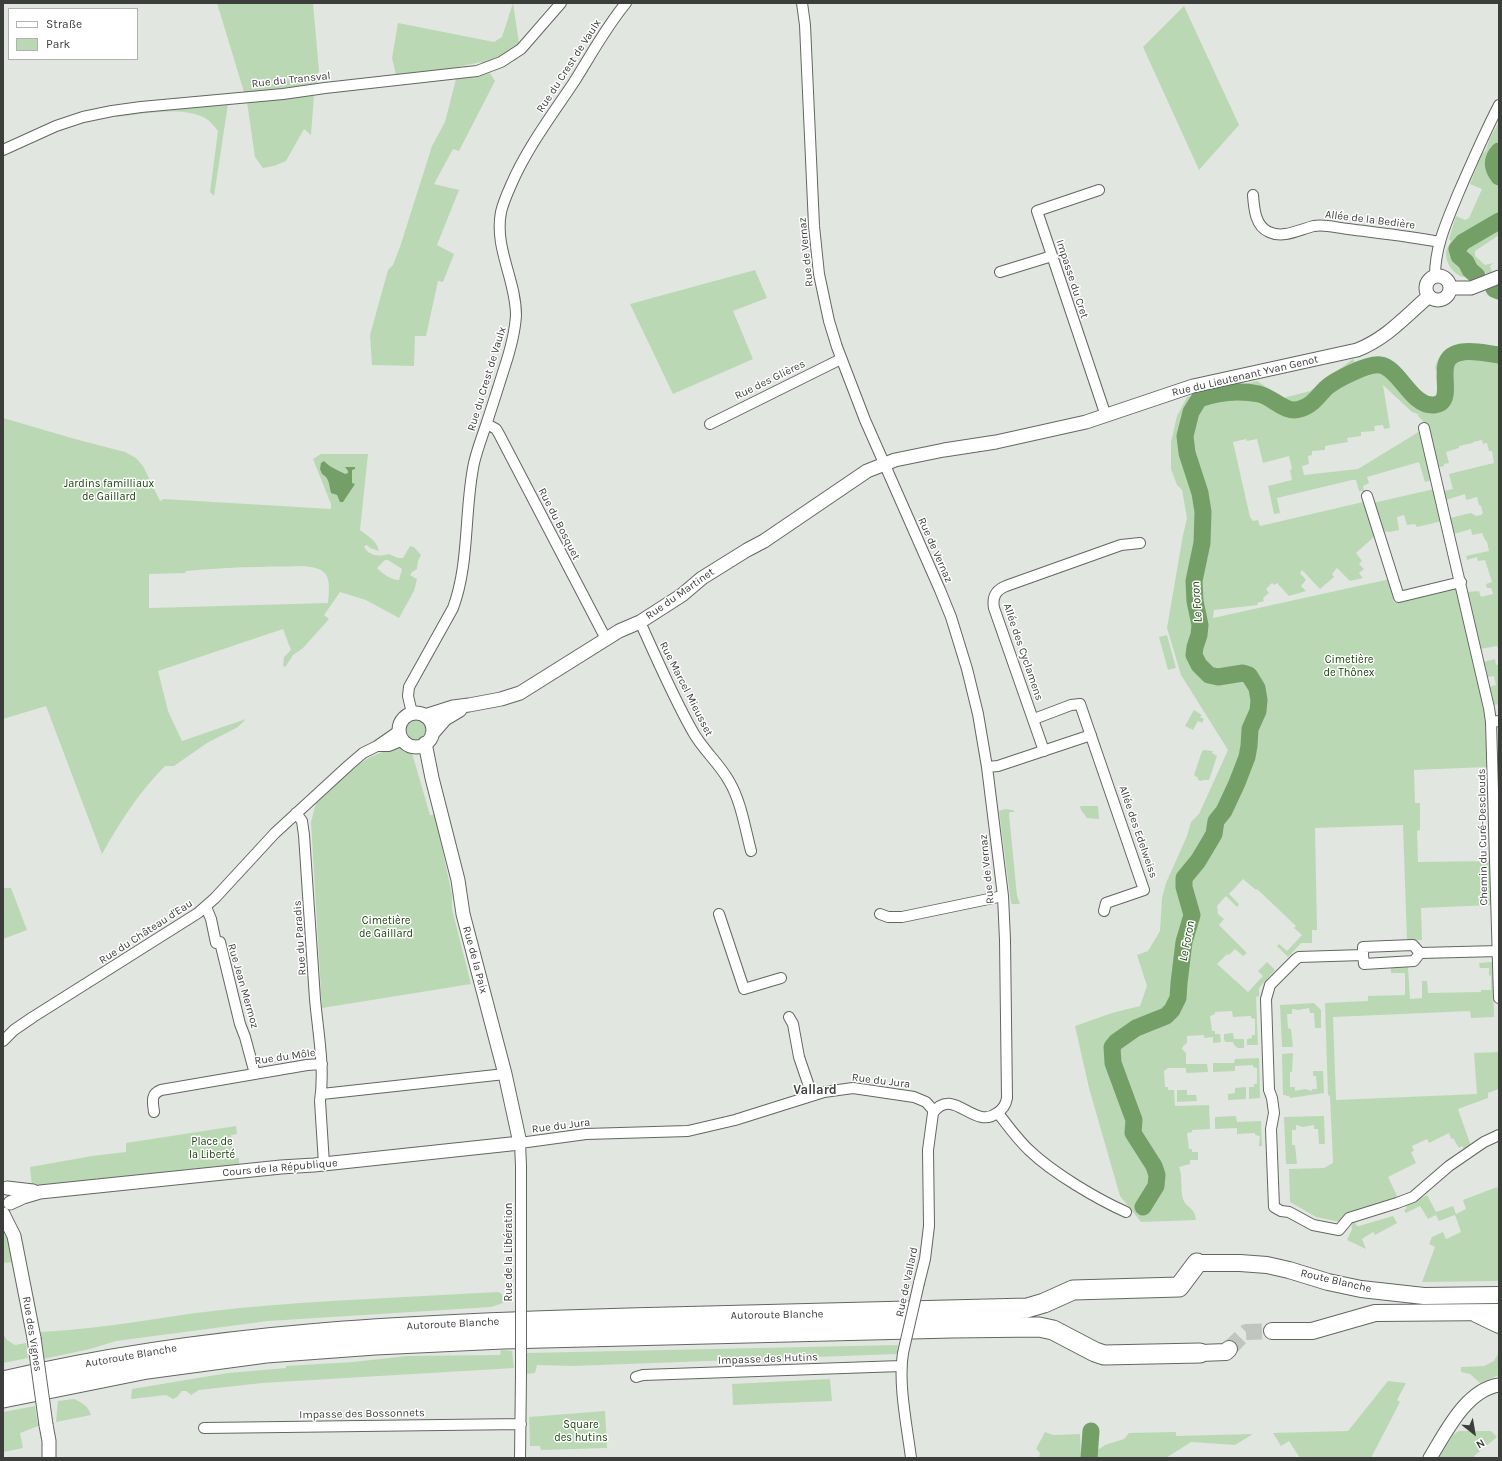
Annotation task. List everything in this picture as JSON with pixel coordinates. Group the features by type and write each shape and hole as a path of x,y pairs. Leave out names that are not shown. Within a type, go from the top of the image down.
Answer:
{"highway":[{"name":"Autoroute Blanche","path":"3,1381 155,1352 224,1342 327,1332 511,1322 1027,1308 1044,1303 1073,1290 1179,1287 1197,1263"},
{"name":"Autoroute Blanche","path":"3,1398 147,1369 251,1355 320,1348 503,1339 1039,1327 1053,1330 1095,1352 1104,1355 1200,1353"}],"main road":[{"name":"Route Blanche","path":"1197,1263 1240,1263 1267,1265 1328,1282 1361,1289 1428,1296 1499,1295"},
{"path":"1472,1312 1499,1325"},
{"path":"1272,1331 1312,1332 1375,1313 1499,1312"},
{"path":"1200,1353 1226,1352 1229,1349"}],"street":[{"name":"Rue du Transval","path":"3,150 56,126 84,117 112,111 157,105 283,94 477,71 501,62 521,49 561,3"},
{"name":"Rue du Crest de Vaulx","path":"412,714 408,696 409,687 453,608 458,595 461,580 468,496 474,462 512,345 515,321 515,300 502,251 500,235 501,213 504,200 528,150 575,79 598,40 626,3"},
{"name":"Rue de Vernaz","path":"802,3 805,25 814,210 819,268 829,321 841,359 883,464 951,617 968,669 978,714 987,767 1003,896 1008,1091 1007,1100 998,1113"},
{"path":"1435,276 1436,257 1440,242 1476,151 1499,105"},
{"name":"Impasse du Cret","path":"1099,190 1037,211 1106,416"},
{"name":"Allée de la Bedière","path":"1254,194 1255,210 1258,220 1264,229 1274,234 1286,234 1319,226 1399,235 1440,242"},
{"path":"1000,272 1052,256"},
{"path":"1440,276 1445,278 1449,283 1450,288 1448,296 1442,300 1435,300 1429,296 1426,290 1426,284 1431,278 1440,276"},
{"path":"1450,288 1471,288 1499,276"},
{"name":"Rue du Lieutenant Yvan Genot","path":"883,464 944,450 996,442 1086,422 1193,386 1334,356 1364,347 1390,332 1429,296"},
{"name":"Rue des Glières","path":"710,424 841,359"},
{"name":"Rue du Bosquet","path":"487,424 496,429 499,434 606,639"},
{"name":"Chemin du Curé-Desclouds","path":"1424,428 1461,582 1489,708 1495,722 1499,998"},
{"name":"Rue du Martinet","path":"425,716 453,706 469,706 502,699 520,693 619,631 640,622 682,595 706,576 764,541 867,471 883,464"},
{"path":"1367,496 1399,597 1461,582"},
{"name":"Allée des Cyclamens","path":"1044,750 994,608 993,601 996,592 998,589 1114,547 1140,543"},
{"name":"Rue Marcel Mieusset","path":"640,622 664,676 692,731 706,752 722,770 732,787 751,851"},
{"name":"Allée des Edelweiss","path":"1034,719 1071,705 1080,704 1144,890 1106,903 1104,911"},
{"name":"Rue du Martinet","path":"415,739 439,725 448,717 469,706"},
{"path":"415,739 403,719 412,714 420,713 425,716"},
{"name":"Rue de la Paix","path":"425,716 432,725 415,739 432,778 458,880 463,914 505,1074 520,1143"},
{"path":"987,767 998,766 1091,735"},
{"name":"Rue du Château d'Eau","path":"3,1041 14,1030 32,1017 178,927 206,907 296,813 363,753 377,746 415,739"},
{"name":"Rue du Paradis","path":"296,813 303,826 315,1000 322,1064"},
{"path":"880,914 891,918 902,917 1003,896"},
{"name":"Rue Jean Mermoz","path":"206,907 211,919 216,943 220,942 240,1024 255,1074"},
{"path":"719,914 744,989 781,978"},
{"path":"1420,953 1414,962 1364,964 1363,947 1413,946 1420,953 1498,951"},
{"path":"1363,955 1305,957 1296,959 1270,985 1266,999 1269,1090 1272,1098 1274,1113 1271,1128 1274,1207 1281,1211 1289,1212 1313,1225 1339,1230 1349,1218 1413,1197 1449,1166 1484,1142 1499,1135"},
{"path":"789,1017 793,1024 799,1058 812,1095"},
{"name":"Rue du Môle","path":"154,1112 152,1099 159,1091 213,1080 307,1065 322,1064 322,1094"},
{"path":"324,1164 320,1112 320,1101 322,1094 505,1074"},
{"name":"Rue du Jura","path":"520,1143 586,1134 688,1131 735,1120 812,1095 848,1089 874,1090 919,1099 929,1105 934,1111"},
{"path":"934,1111 940,1106 949,1103 980,1117 991,1117 998,1113 1024,1145 1038,1158 1074,1184 1126,1212"},
{"name":"Rue de Vallard","path":"911,1458 901,1366 925,1259 929,1226 928,1150 931,1120 934,1111"},
{"name":"Cours de la République","path":"5,1209 23,1197 40,1192 96,1185 324,1164 520,1143"},
{"name":"Rue de la Libération","path":"520,1143 520,1458"},
{"name":"Cours de la République","path":"5,1187 40,1192"},
{"name":"Rue des Vignes","path":"5,1187 10,1194 5,1209 14,1236 34,1338 49,1441 48,1458"},
{"name":"Impasse des Hutins","path":"636,1377 643,1375 901,1366"},
{"path":"1430,1458 1458,1413 1467,1403 1486,1389 1499,1384"},
{"name":"Impasse des Bossonnets","path":"204,1428 521,1424"}],"green space":[{"path":"217,3 313,3 319,71 314,95 311,135 304,129 286,161 274,166 263,168 255,157 247,102"},
{"path":"513,3 519,43 505,55 482,65 481,62 444,70 396,75 392,58 398,23 494,42 502,37"},
{"path":"1184,6 1239,125 1199,170 1143,47"},
{"path":"490,73 495,81 459,151 453,149 434,184 459,190 437,245 454,254 443,282 438,281 426,336 415,336 414,366 372,365 370,335 388,270 393,265 400,247 432,146 445,122 456,79"},
{"path":"228,104 214,196 210,192 218,131 209,121 195,114 173,111 115,117 119,113"},
{"path":"1499,122 1499,146 1491,155 1488,168 1490,173 1499,182 1499,218 1460,240 1456,245 1454,254 1456,259 1469,276 1462,277 1453,271 1447,261 1446,252 1451,241 1449,239 1456,216 1465,220 1469,218 1482,189 1470,184 1482,154 1486,150 1490,138"},
{"path":"1499,225 1499,235 1475,251 1475,256 1485,265 1493,263 1490,266 1492,272 1487,274 1465,257 1464,249 1469,243"},
{"path":"755,270 767,298 733,311 753,359 673,394 630,304"},
{"name":"Cimetière de Thônex","path":"1460,343 1468,343 1499,349 1499,652 1497,646 1480,649 1467,592 1479,591 1481,597 1493,594 1491,588 1487,588 1486,584 1492,582 1485,560 1478,561 1477,557 1467,560 1466,556 1489,551 1487,542 1482,533 1472,535 1471,529 1454,534 1450,518 1471,513 1476,516 1481,515 1483,513 1481,506 1479,505 1477,497 1466,500 1465,494 1446,500 1443,491 1453,489 1449,474 1494,463 1492,451 1489,451 1487,443 1483,444 1482,440 1459,446 1459,448 1446,452 1449,463 1437,468 1427,425 1417,415 1420,415 1412,412 1383,385 1390,428 1384,429 1383,425 1374,426 1375,431 1361,432 1361,436 1347,438 1348,442 1325,446 1325,450 1312,451 1312,455 1308,456 1309,464 1302,466 1304,475 1358,469 1420,431 1432,480 1425,482 1419,462 1367,477 1369,483 1363,486 1364,491 1359,491 1356,480 1352,480 1277,498 1280,513 1274,514 1268,486 1292,480 1290,470 1292,469 1289,456 1263,463 1257,439 1247,441 1246,439 1233,442 1250,517 1253,521 1258,520 1260,526 1363,502 1375,536 1356,553 1362,561 1359,564 1364,569 1359,573 1363,578 1350,581 1337,568 1332,574 1334,577 1320,589 1302,570 1300,573 1306,580 1301,586 1306,591 1289,596 1277,583 1274,585 1272,583 1266,589 1269,593 1263,598 1264,601 1257,603 1258,605 1214,610 1213,618 1390,579 1394,602 1457,587 1484,702 1487,767 1414,770 1415,803 1420,803 1420,830 1417,831 1418,862 1490,861 1491,905 1421,908 1422,940 1407,940 1403,825 1315,828 1317,930 1312,930 1312,943 1301,943 1288,957 1277,946 1279,944 1287,951 1302,935 1294,928 1296,926 1257,889 1256,890 1243,879 1229,894 1239,904 1237,907 1226,896 1217,906 1218,914 1224,919 1219,925 1247,953 1243,956 1235,949 1229,955 1227,954 1217,964 1248,992 1263,976 1258,971 1267,962 1275,970 1259,988 1259,996 1256,997 1258,1045 1247,1045 1247,1039 1252,1038 1252,1035 1255,1035 1255,1019 1251,1018 1251,1016 1233,1017 1232,1011 1215,1012 1215,1014 1210,1016 1212,1031 1215,1031 1215,1034 1220,1034 1221,1042 1213,1043 1213,1037 1204,1038 1204,1035 1187,1036 1187,1043 1182,1049 1186,1053 1186,1064 1207,1064 1208,1072 1186,1073 1186,1068 1168,1068 1164,1071 1165,1087 1168,1087 1168,1090 1174,1090 1175,1106 1209,1105 1210,1129 1192,1130 1192,1132 1187,1133 1189,1149 1192,1149 1192,1152 1198,1152 1198,1160 1190,1160 1190,1164 1179,1167 1183,1199 1194,1212 1196,1220 1141,1222 1120,1196 1089,1088 1075,1026 1112,1013 1140,1006 1147,986 1137,955 1148,951 1160,931 1162,898 1166,883 1187,836 1191,822 1199,814 1228,750 1181,675 1167,628 1187,518 1182,490 1177,485 1171,469 1171,442 1177,416 1187,397 1198,395 1193,402 1182,437 1184,462 1190,470 1199,498 1201,512 1201,531 1192,584 1208,557 1204,550 1206,531 1205,506 1188,446 1189,431 1192,420 1198,408 1206,399 1243,394 1251,395 1270,405 1258,393 1236,386 1257,381 1283,398 1310,391 1353,359 1356,364 1365,359 1371,358 1387,362 1401,372 1424,397 1438,397 1438,373 1435,368 1441,355 1447,349","holes":["1144,1188 1153,1199 1147,1207 1146,1212 1140,1208"]},
{"name":"Jardins familliaux de Gaillard","path":"3,418 125,452 136,458 143,466 160,501 164,499 331,509 331,504 313,459 321,454 368,454 360,530 374,542 379,551 370,548 367,545 364,546 368,552 374,555 389,554 398,558 403,558 410,546 414,547 421,555 418,561 417,569 410,575 417,579 414,591 399,618 366,600 340,592 324,615 329,619 303,648 293,655 286,666 283,667 284,657 291,650 283,629 158,671 168,711 182,741 246,719 238,727 207,743 174,766 165,766 130,808 102,854 46,706 3,719","holes":["385,560 388,560 402,569 399,580 387,576 377,568","300,566 317,568 326,575 329,586 328,603 149,608 149,574 185,573 186,571 232,568"]},
{"path":"1434,489 1442,521 1417,527 1415,524 1407,525 1404,515 1397,517 1399,530 1390,532 1383,531 1373,503"},
{"path":"1167,635 1176,668 1168,670 1159,637"},
{"path":"1495,659 1496,665 1499,664 1499,704 1494,705 1489,687 1496,685 1494,676 1487,677 1483,662"},
{"path":"1194,710 1202,715 1200,717 1204,719 1202,723 1198,721 1193,730 1185,726"},
{"path":"416,718 424,721 427,729 424,737 416,740 408,737 405,729 408,721"},
{"name":"Cimetière de Gaillard","path":"395,747 400,747 412,753 430,815 435,815 452,895 452,909 471,984 322,1008 311,822 316,803 355,767 370,757"},
{"path":"1202,751 1213,751 1212,753 1217,756 1209,780 1202,781 1198,780 1198,778 1194,775"},
{"path":"1080,806 1098,806 1099,819 1087,818"},
{"path":"1005,809 1013,810 1015,812 1010,812 1009,814 1017,896 1020,904 1011,903 999,811"},
{"path":"3,888 11,888 27,930 3,939"},
{"path":"1492,962 1494,1017 1471,1018 1470,1011 1333,1017 1336,1100 1477,1094 1474,1053 1499,1052 1499,1089 1488,1093 1488,1098 1458,1109 1471,1146 1465,1150 1462,1146 1459,1148 1453,1138 1451,1139 1449,1133 1429,1143 1427,1139 1412,1146 1414,1151 1411,1152 1416,1163 1388,1177 1398,1198 1340,1222 1316,1217 1290,1202 1289,1169 1324,1168 1333,1163 1330,1096 1328,1095 1325,1003 1368,1001 1368,996 1405,995 1405,973 1391,973 1391,968 1408,967 1410,999 1422,998 1422,981 1427,981 1428,993 1481,992 1481,990 1491,990 1491,976 1489,975 1489,968 1480,968 1479,963"},
{"path":"1314,1003 1321,1010 1321,1028 1315,1028 1314,1013 1310,1013 1309,1008 1298,1010 1292,1009 1292,1014 1287,1014 1288,1028 1291,1029 1293,1047 1282,1047 1280,1005"},
{"path":"1233,1033 1234,1039 1244,1039 1244,1048 1238,1048 1233,1042 1226,1042 1224,1040 1224,1034"},
{"path":"1293,1053 1292,1072 1290,1072 1290,1087 1295,1087 1295,1091 1305,1089 1312,1091 1312,1089 1317,1089 1316,1076 1313,1076 1313,1071 1323,1071 1324,1093 1290,1098 1289,1096 1283,1095 1282,1054"},
{"path":"1259,1058 1260,1098 1249,1099 1249,1087 1254,1087 1254,1084 1257,1084 1257,1068 1253,1067 1253,1065 1235,1066 1235,1071 1213,1072 1213,1063 1234,1063 1235,1059"},
{"path":"1246,1087 1246,1099 1228,1100 1228,1094 1235,1093 1235,1088"},
{"path":"1177,1090 1187,1090 1187,1095 1196,1095 1197,1101 1177,1102"},
{"path":"1236,1116 1237,1122 1261,1121 1262,1146 1259,1146 1260,1136 1255,1135 1255,1133 1237,1134 1237,1128 1215,1129 1215,1117"},
{"path":"1324,1116 1325,1144 1319,1144 1318,1129 1314,1129 1314,1125 1303,1127 1296,1125 1296,1130 1292,1130 1292,1145 1295,1145 1297,1164 1286,1164 1284,1117"},
{"name":"Place de la Liberté","path":"236,1126 237,1134 231,1135 233,1158 239,1158 239,1164 32,1186 30,1167 92,1156 126,1152 126,1143"},
{"path":"1497,1187 1499,1192 1499,1281 1422,1282 1435,1247 1429,1244 1432,1237 1443,1232 1446,1239 1461,1232 1455,1215 1439,1221 1436,1215 1428,1219 1420,1206 1406,1213 1404,1210 1407,1208 1406,1206 1427,1195 1436,1212 1453,1206 1456,1214 1466,1209 1463,1200"},
{"path":"1393,1216 1397,1223 1375,1235 1373,1232 1362,1239 1366,1249 1347,1240 1352,1229 1351,1222 1354,1221 1357,1226 1359,1226"},
{"path":"3,1235 8,1237 13,1262 3,1263"},
{"path":"497,1292 501,1293 504,1299 503,1303 491,1307 268,1321 116,1341 90,1349 43,1359 39,1335 41,1335 41,1332 116,1325 240,1308"},
{"path":"3,1334 7,1340 15,1345 26,1343 28,1358 3,1363"},
{"path":"898,1345 897,1354 573,1366 537,1365 535,1373 527,1374 527,1353"},
{"path":"501,1350 512,1351 514,1368 262,1383 199,1390 191,1395 186,1391 182,1391 173,1399 166,1395 131,1399 132,1389 228,1373 286,1368 286,1366 353,1362 407,1356 500,1355"},
{"path":"1499,1352 1499,1375 1480,1383 1470,1374 1461,1372 1461,1367 1484,1366 1494,1361"},
{"path":"830,1379 832,1401 733,1405 732,1384"},
{"path":"1388,1381 1406,1383 1397,1400 1400,1402 1371,1458 1300,1458 1289,1441 1281,1446 1273,1433 1348,1431"},
{"path":"74,1399 85,1405 91,1415 56,1422 58,1401"},
{"path":"35,1406 38,1426 20,1433 23,1448 3,1452 3,1412"},
{"name":"Square des hutins","path":"605,1411 607,1448 541,1450 540,1446 530,1446 529,1417"},
{"path":"1459,1431 1491,1431 1497,1437 1474,1456 1476,1458 1438,1458 1454,1434"},
{"path":"1045,1432 1053,1435 1080,1434 1081,1458 1039,1458 1040,1453 1036,1449"},
{"path":"1176,1432 1176,1436 1253,1434 1235,1445 1191,1442 1166,1458 1092,1458 1093,1453 1105,1445 1124,1439 1129,1433"}],"shaded area":[{"path":"324,461 331,467 345,474 348,473 348,471 345,467 355,467 355,469 352,470 352,483 355,484 343,502 340,502 337,495 331,493 328,480 322,474 320,469 321,463"}],"waterway":[{"name":"Le Foron","path":"1499,151 1496,154 1493,164 1499,177"},
{"name":"Le Foron","path":"1477,276 1459,256 1457,249 1463,242 1499,221"},
{"name":"Le Foron","path":"1494,289 1499,291"},
{"name":"Le Foron","path":"1143,1207 1156,1186 1157,1175 1154,1166 1133,1133 1134,1120 1113,1063 1112,1047 1116,1042 1136,1028 1166,1016 1172,1010 1178,998 1184,942 1192,915 1184,887 1184,878 1198,861 1214,834 1216,821 1224,811 1237,783 1247,757 1250,729 1258,711 1259,700 1257,688 1249,675 1243,673 1218,677 1209,675 1199,665 1194,655 1200,625 1195,601 1194,581 1202,543 1203,512 1200,493 1187,453 1185,436 1191,412 1199,399 1221,393 1236,392 1259,394 1289,409 1295,410 1304,408 1326,388 1337,381 1360,369 1375,365 1387,367 1419,400 1426,404 1434,405 1442,402 1445,396 1445,370 1447,362 1453,355 1472,351 1499,355"},
{"name":"Le Foron","path":"1089,1458 1091,1431"}],"tunnel":[{"path":"1229,1349 1246,1332 1272,1331"}],"district":[{"name":"Vallard","path":"815,1090"}]}
